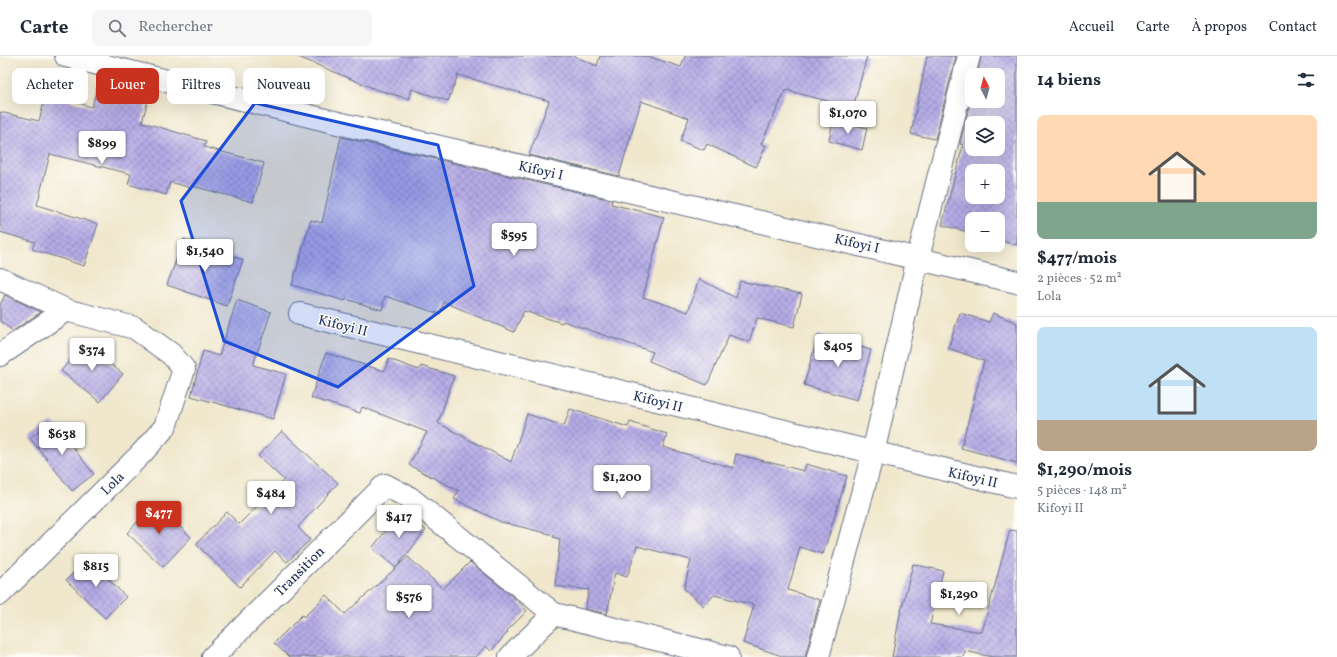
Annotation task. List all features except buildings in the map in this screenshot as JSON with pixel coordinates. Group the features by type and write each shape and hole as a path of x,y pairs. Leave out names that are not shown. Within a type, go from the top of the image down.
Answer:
{"street":[{"name":"Kifoyi I","path":"66,56 342,124 1017,282"},
{"path":"818,657 873,453 918,258 969,56"},
{"path":"0,279 66,310"},
{"path":"0,355 66,310"},
{"name":"Lola","path":"0,594 135,460 165,428 184,369 171,354 135,328 66,310"},
{"name":"Kifoyi II","path":"300,314 1017,487"},
{"name":"Transition","path":"213,657 385,485 410,498 554,614"},
{"path":"510,657 554,614 728,657"}],"highlighted area":[{"path":"255,103 438,145 474,286 338,387 224,341 181,201"}]}
